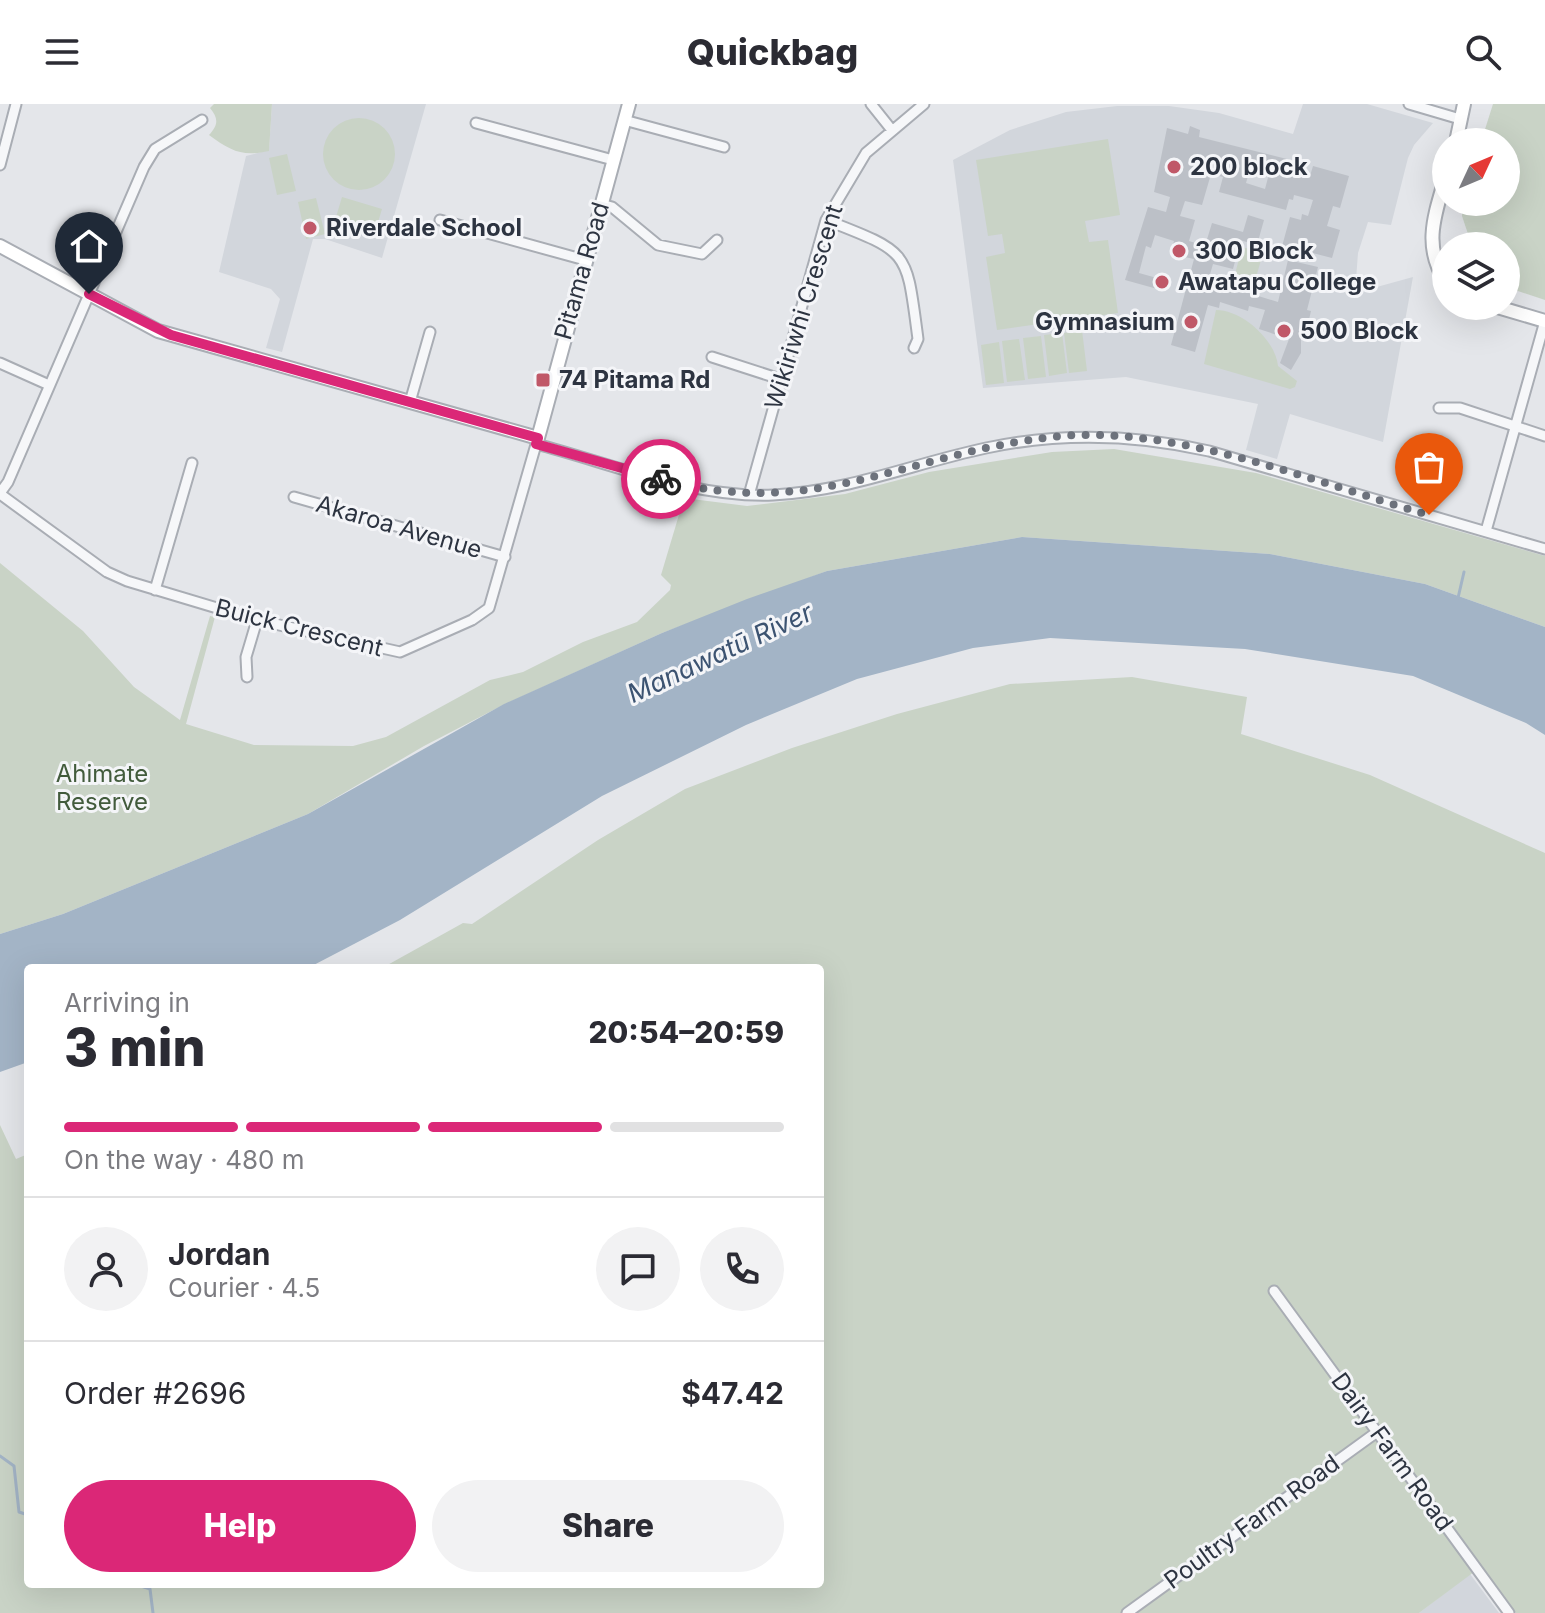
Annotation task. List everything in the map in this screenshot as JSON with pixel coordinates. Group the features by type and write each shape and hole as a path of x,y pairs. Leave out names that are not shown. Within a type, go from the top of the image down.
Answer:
{"street":[{"path":"0,165 16,104"},
{"name":"Pitama Road","path":"537,441 629,104"},
{"path":"871,104 891,129"},
{"name":"Wikiriwhi Crescent","path":"749,495 826,220 856,167 891,129 924,104"},
{"path":"1409,104 1460,119"},
{"path":"1458,128 1464,104"},
{"path":"0,494 155,149 202,120"},
{"path":"624,120 724,147"},
{"path":"476,123 613,160"},
{"path":"601,204 612,207 658,245 702,254 717,240"},
{"path":"440,220 585,260"},
{"path":"826,220 883,243 902,260 909,272 918,339 914,348"},
{"path":"0,246 171,335 410,402 684,485 749,495 793,493 849,484 985,448 1053,436 1114,436 1157,440 1209,451 1545,549"},
{"path":"1486,531 1545,321 1520,314"},
{"path":"410,402 430,332"},
{"path":"712,357 780,379"},
{"path":"0,363 49,385"},
{"path":"1439,408 1460,408 1545,436"},
{"name":"Buick Crescent","path":"0,494 107,572 155,590 257,620 405,651 487,612 537,441"},
{"path":"155,590 192,463"},
{"name":"Akaroa Avenue","path":"294,497 505,557"},
{"path":"247,677 246,657 257,620"},
{"name":"Dairy Farm Road","path":"1274,1291 1509,1613"},
{"name":"Poultry Farm Road","path":"1127,1613 1377,1432"}],"shaded area":[{"name":"Riverdale School","path":"272,104 426,104 382,258 325,239 313,239 282,352 266,348 280,299 271,289 219,272 246,156 269,150"},
{"name":"Awatapu College","path":"1303,104 1367,104 1433,123 1414,145 1408,158 1391,225 1368,222 1358,253 1355,293 1413,277 1383,442 1290,414 1277,459 1246,450 1258,404 1126,377 983,388 953,160 1010,130 1066,112 1117,106 1169,106 1219,113 1293,134"},
{"path":"1470,1574 1499,1613 1419,1613"}],"green space":[{"path":"214,104 272,104 269,151 237,151 209,135 216,122 210,108"},
{"path":"1493,104 1545,104 1545,300 1520,292 1520,232 1467,232 1462,216 1520,216 1520,128 1485,128"},
{"path":"366,118 385,128 393,140 393,168 385,180 373,188 352,190 333,180 325,168 323,147 333,128 345,120"},
{"path":"1108,139 1120,215 1085,221 1089,242 1108,240 1118,313 997,330 986,257 1005,253 1002,234 988,236 976,160"},
{"path":"287,154 296,191 277,195 269,158"},
{"path":"342,197 382,209 376,229 336,217"},
{"path":"316,198 325,234 306,239 298,202"},
{"path":"1242,247 1263,253 1253,288 1233,282"},
{"path":"1216,310 1237,315 1265,337 1278,366 1297,381 1295,387 1290,389 1204,364"},
{"path":"1082,330 1087,371 1069,373 1064,333"},
{"path":"1062,333 1067,373 1049,376 1044,335"},
{"path":"1041,336 1046,377 1028,379 1023,338"},
{"path":"1019,339 1025,380 1007,382 1002,341"},
{"path":"999,342 1004,383 986,385 981,345"},
{"name":"Ahimate Reserve","path":"1114,449 1256,473 1545,556 1545,627 1425,584 1270,554 1022,537 827,571 662,633 505,704 424,746 308,814 63,914 0,934 0,563 83,631 134,687 180,720 210,616 215,617 186,724 254,745 353,746 386,737 490,680 523,672 583,642 637,622 670,590 671,585 661,575 684,498 747,506 845,494 929,472 1052,452"},
{"path":"1132,677 1247,697 1241,734 1370,775 1545,853 1545,1613 1516,1613 1482,1566 1419,1613 0,1613 0,1125 16,1159 24,1156 24,1588 824,1588 824,964 389,964 463,923 472,924 598,840 685,789 792,748 897,714 1010,684"}],"water":[{"name":"Manawatū River","path":"1022,537 1270,554 1425,584 1545,627 1545,735 1526,723 1413,676 1245,649 1050,638 973,648 857,679 746,725 602,796 400,920 316,964 24,964 24,1063 0,1072 0,934 63,914 308,814 504,704 662,633 827,571"}],"building":[{"path":"1190,126 1200,130 1199,137 1299,162 1296,173 1310,176 1313,166 1349,176 1340,208 1333,206 1327,226 1340,230 1332,258 1297,249 1296,254 1281,250 1290,217 1301,220 1302,214 1308,216 1313,200 1294,195 1293,200 1289,199 1286,210 1219,192 1223,177 1211,174 1202,205 1185,201 1180,216 1195,220 1189,241 1205,246 1212,223 1243,232 1248,215 1264,220 1257,245 1233,238 1229,252 1237,254 1233,269 1213,264 1206,288 1224,293 1226,286 1278,302 1288,260 1318,267 1307,310 1311,311 1308,324 1301,322 1301,353 1291,370 1280,363 1289,339 1259,329 1265,310 1249,306 1248,311 1220,302 1219,308 1208,305 1195,352 1171,345 1194,259 1170,254 1174,241 1155,235 1151,248 1146,246 1139,273 1164,280 1161,290 1125,280 1148,207 1166,212 1170,197 1154,192 1167,128 1188,134","holes":["1251,165 1270,170 1265,189 1246,183"]}],"waterway":[{"path":"1458,598 1464,572"},
{"path":"0,1456 14,1466 19,1512 24,1514"},
{"path":"147,1588 150,1589 153,1613"}],"way so far":[{"path":"661,479 714,492 772,495 849,484 985,448 1053,436 1114,436 1157,440 1209,451 1429,515"}],"place":[{"name":"200 block","path":"1174,167"},
{"name":"Riverdale School","path":"310,228"},
{"name":"300 Block","path":"1179,251"},
{"name":"Awatapu College","path":"1162,282"},
{"name":"Gymnasium","path":"1191,322"},
{"name":"500 Block","path":"1284,331"},
{"name":"74 Pitama Rd","path":"543,380"}],"route":[{"path":"89,294 158,331 538,438 536,444 661,479"}]}
